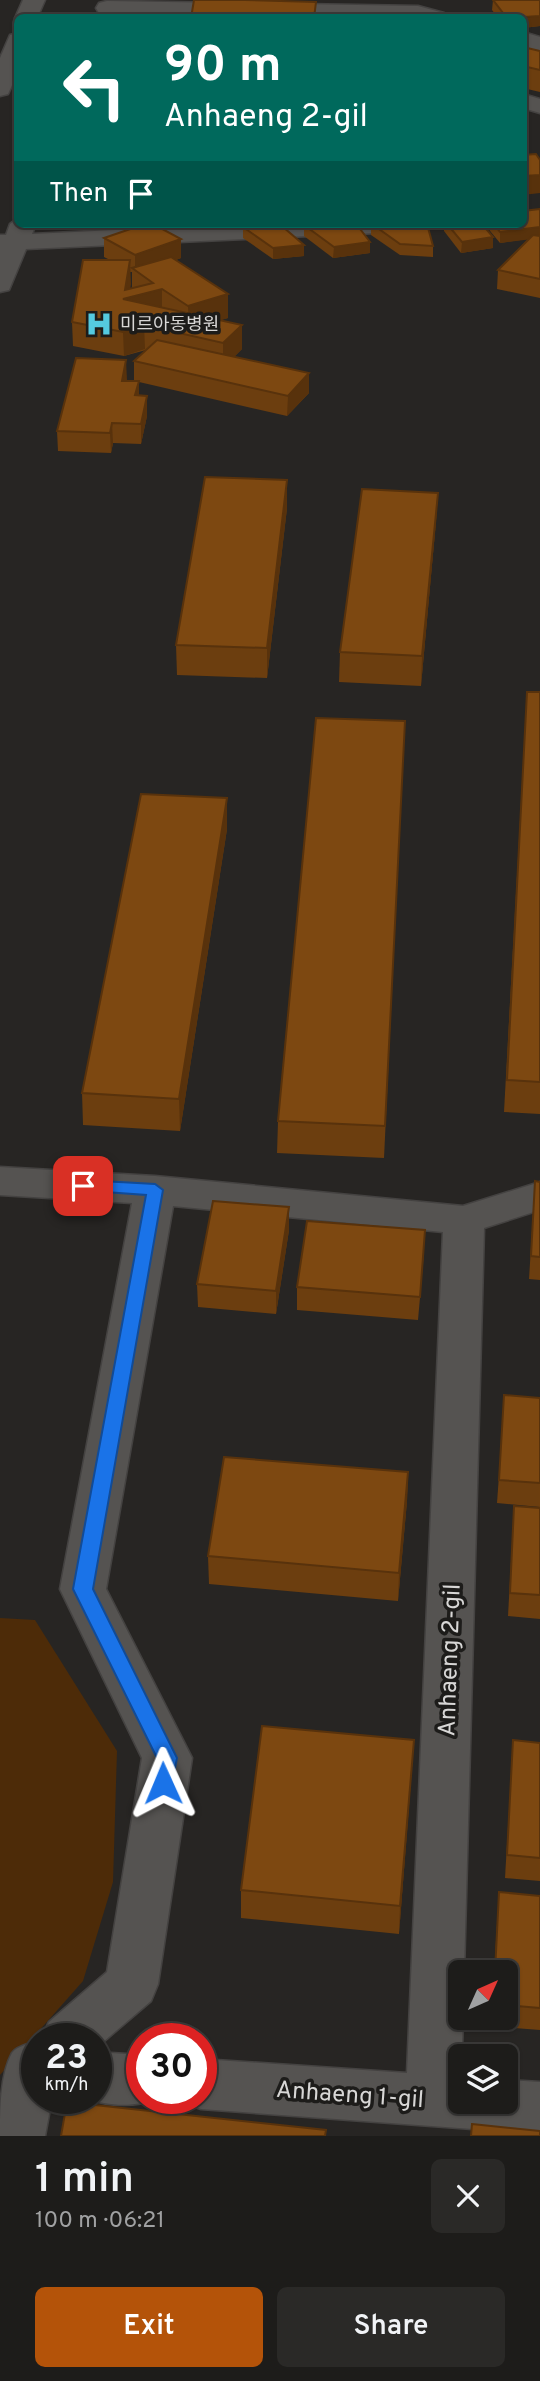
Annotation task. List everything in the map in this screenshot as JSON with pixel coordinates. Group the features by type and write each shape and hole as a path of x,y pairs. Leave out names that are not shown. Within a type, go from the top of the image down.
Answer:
{"street":[{"path":"107,8 428,10"},
{"path":"0,89 14,51"},
{"path":"0,284 13,237 280,228"},
{"path":"0,1181 155,1190 464,1220 540,1196"},
{"path":"88,2023 132,1984 167,1758 83,1589 155,1190"},
{"name":"Anhaeng 2-gil","path":"433,2100 464,1220"},
{"name":"Anhaeng 1-gil","path":"217,2085 540,2108"},
{"path":"17,2136 25,2114"}],"shaded area":[{"path":"0,1618 35,1620 117,1751 113,1882 83,1981 46,2023 21,2023 21,2051 0,2075"}],"building":[{"path":"194,0 316,2 314,14 192,14"},
{"path":"493,0 540,0 540,16 504,14"},
{"path":"527,48 540,51 540,70 527,67"},
{"path":"536,154 540,160 540,175 527,176 527,155"},
{"path":"540,209 540,227 500,232 497,228 527,228 527,211"},
{"path":"133,228 160,228 181,239 135,255 104,238"},
{"path":"244,228 284,228 304,245 273,248"},
{"path":"308,228 359,228 370,242 334,247"},
{"path":"378,228 428,228 433,246 400,244"},
{"path":"450,228 485,228 493,237 462,242"},
{"path":"533,235 540,236 540,279 498,270"},
{"path":"171,257 228,294 188,306 162,289 123,299 242,325 223,343 144,325 123,332 72,322 83,260 130,260 125,290 153,283 132,268"},
{"path":"157,340 309,373 288,396 134,361"},
{"path":"76,358 126,360 122,381 139,381 135,395 147,396 141,424 112,423 110,433 57,431"},
{"path":"205,477 287,480 267,648 176,645"},
{"path":"362,489 438,493 422,656 340,652"},
{"path":"527,692 540,692 540,1082 507,1080"},
{"path":"316,718 405,721 385,1126 278,1121"},
{"path":"141,794 227,798 179,1099 82,1093"},
{"path":"535,1181 540,1182 540,1257 531,1256"},
{"path":"213,1201 289,1207 276,1291 197,1284"},
{"path":"307,1221 425,1230 420,1297 297,1287"},
{"path":"504,1395 540,1398 540,1483 499,1480"},
{"path":"224,1457 408,1472 399,1573 208,1556"},
{"path":"514,1506 540,1508 540,1595 510,1593"},
{"path":"262,1726 414,1740 400,1906 241,1890"},
{"path":"513,1740 540,1743 540,1858 507,1855"},
{"path":"499,1892 540,1896 540,2008 518,2006 518,1960 496,1960"},
{"path":"112,2107 126,2108 126,2114 178,2114 326,2130 325,2136 61,2136 65,2114 112,2114"},
{"path":"472,2124 540,2131 540,2136 471,2136"}],"place":[{"name":"미르아동병원","path":"99,324"}],"route":[{"path":"83,1186 155,1190 83,1589 167,1758 163,1783"}]}
